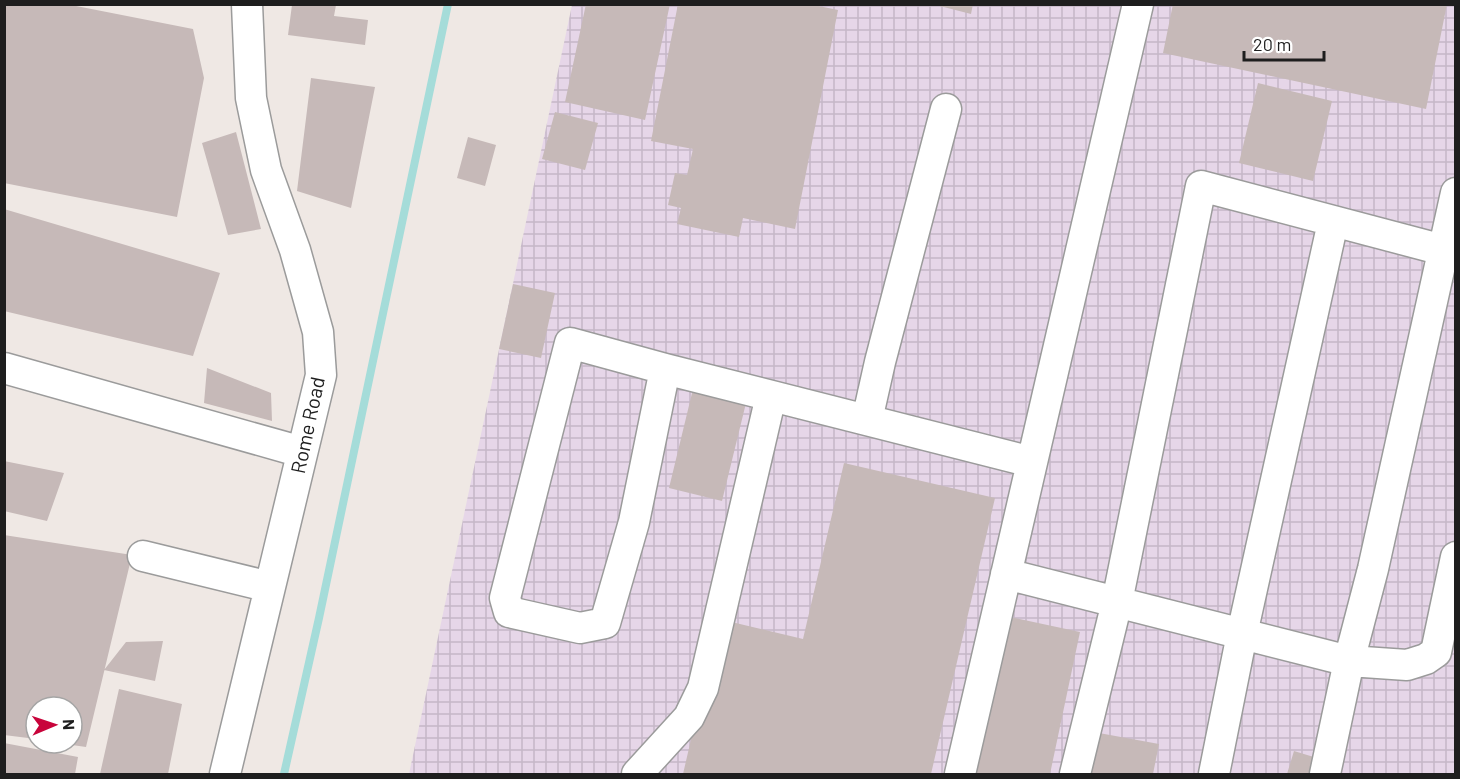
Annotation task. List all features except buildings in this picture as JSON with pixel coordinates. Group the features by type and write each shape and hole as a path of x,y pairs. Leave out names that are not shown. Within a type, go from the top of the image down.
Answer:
{"lane":[{"name":"Rome Road","path":"225,774 321,375 318,332 295,250 266,170 251,98 247,4"},
{"path":"960,774 1137,4"},
{"path":"867,420 946,109"},
{"path":"1075,774 1117,602 1201,186 1443,250"},
{"path":"1325,774 1455,193"},
{"path":"1214,774 1242,634 1333,222"},
{"path":"664,369 634,522 605,623 580,628 509,612 506,598 570,343 1032,462"},
{"path":"4,368 302,452"},
{"path":"637,774 689,717 703,688 771,396"},
{"path":"143,556 270,587"},
{"path":"1006,574 1350,661 1407,665 1426,659 1436,652 1455,557"}],"shaded area":[{"path":"572,5 1455,5 1455,774 409,774"}],"waterway":[{"path":"284,774 448,4"}]}
